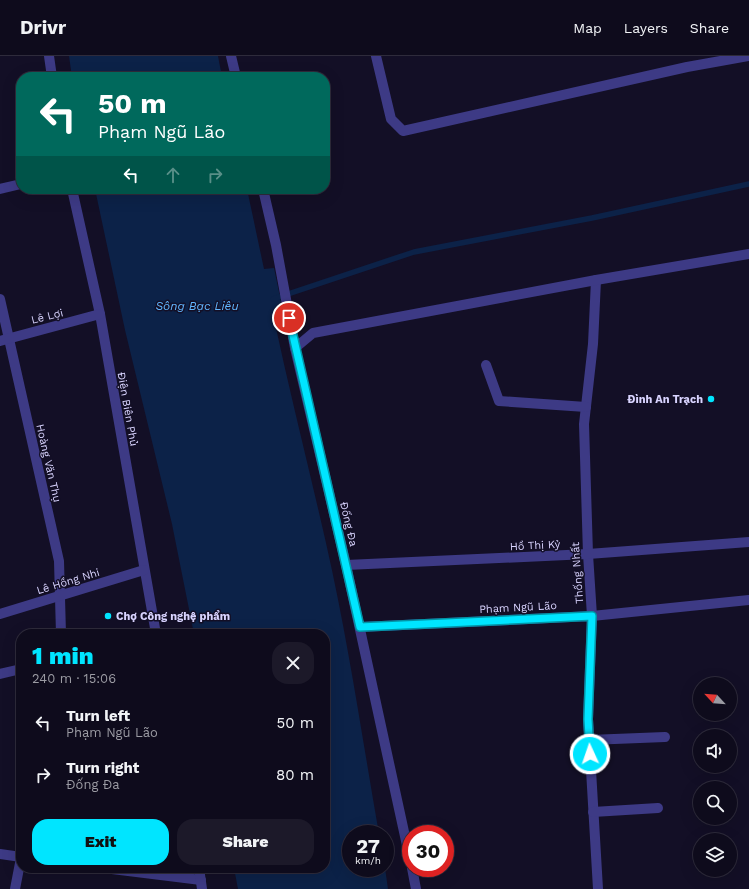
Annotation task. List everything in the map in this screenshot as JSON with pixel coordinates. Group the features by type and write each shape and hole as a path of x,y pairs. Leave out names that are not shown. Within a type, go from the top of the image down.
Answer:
{"street":[{"path":"49,56 51,72"},
{"path":"231,56 235,72"},
{"path":"376,56 391,119 403,131 679,69 748,56"},
{"path":"0,189 16,185"},
{"name":"Điện Biên Phủ","path":"73,194 100,314 155,629"},
{"name":"Đống Đa","path":"264,194 284,287 295,348 360,627 403,825"},
{"path":"295,348 313,333 596,280 749,254"},
{"name":"Thống Nhất","path":"596,280 593,344 584,424 588,554 592,616 588,719 598,889"},
{"name":"Hoàng Văn Thụ","path":"0,299 4,339 59,561 61,629"},
{"name":"Lê Lợi","path":"4,339 100,314"},
{"path":"486,365 499,401 586,407"},
{"name":"Hồ Thị Kỷ","path":"346,565 588,554 749,542"},
{"name":"Lê Hồng Nhi","path":"0,614 144,570"},
{"name":"Phạm Ngũ Lão","path":"360,627 592,616 749,600"},
{"path":"0,674 16,670"},
{"path":"589,740 665,737"},
{"path":"593,812 658,808"},
{"path":"0,854 16,856"},
{"path":"15,889 18,873"},
{"path":"133,873 202,885 200,873"},
{"path":"414,877 416,889"}],"water":[{"path":"69,56 218,56 221,72 71,72"},
{"name":"Sông Bạc Liêu","path":"96,194 248,194 264,269 274,268 284,316 274,319 334,579 377,825 342,825 342,877 386,877 388,889 238,889 235,873 330,873 330,629 193,629 172,524 125,330"}],"waterway":[{"path":"273,299 414,252 592,218 749,184"}],"place":[{"name":"Đình An Trạch","path":"711,399"},
{"name":"Chợ Công nghệ phẩm","path":"108,616"}],"route":[{"path":"289,318 360,627 592,616 588,719 590,754"}]}
